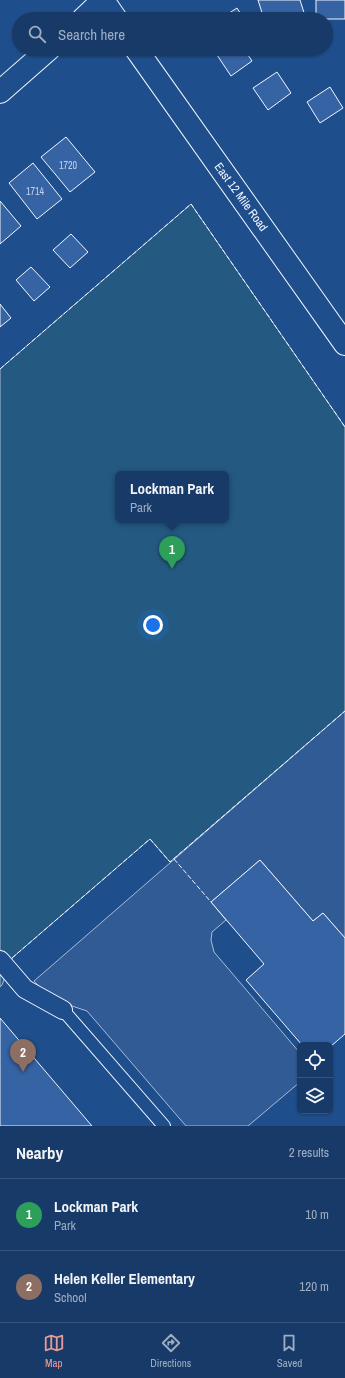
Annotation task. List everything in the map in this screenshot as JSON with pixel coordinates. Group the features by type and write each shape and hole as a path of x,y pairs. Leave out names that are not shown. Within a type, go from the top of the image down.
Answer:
{"main road":[{"path":"90,12 103,0 111,12"},
{"path":"0,92 41,56"},
{"name":"East 12 Mile Road","path":"141,56 345,344"}],"street":[{"path":"0,960 25,990 63,1010"}],"lane":[{"path":"63,1010 164,1126"}],"shaded area":[{"path":"191,204 345,427 345,711 170,862 150,839 12,958 0,987 0,369"},
{"path":"345,711 345,938 323,913 313,921 260,860 211,902 226,920 212,932 211,940 214,952 297,1049 297,1085 248,1126 186,1126 87,1011 51,999 34,981"}],"building":[{"path":"258,0 300,0 304,12 262,12"},
{"path":"316,0 345,0 345,19 333,19 333,12 316,12"},
{"path":"237,8 240,12 231,12"},
{"path":"218,56 249,56 252,61 231,76"},
{"path":"277,72 291,93 268,110 253,88"},
{"path":"330,87 343,108 320,123 307,102"},
{"path":"66,137 95,172 70,192 41,157"},
{"path":"33,163 62,199 37,219 9,183"},
{"path":"0,201 21,226 0,244"},
{"path":"71,234 88,252 70,268 53,250"},
{"path":"31,267 50,287 34,301 16,280"},
{"path":"0,304 11,318 0,327"},
{"path":"260,860 313,921 323,913 345,938 345,1034 333,1044 333,1042 299,1042 246,980 264,964 211,902"},
{"path":"0,1018 92,1126 0,1126"}],"fence":[{"path":"0,369 191,204 345,427"},
{"path":"12,958 150,839 170,862 345,711"},
{"path":"174,859 211,902"}],"place":[{"name":"Lockman Park","path":"172,569"},
{"name":"Helen Keller Elementary","path":"23,1072"}]}
